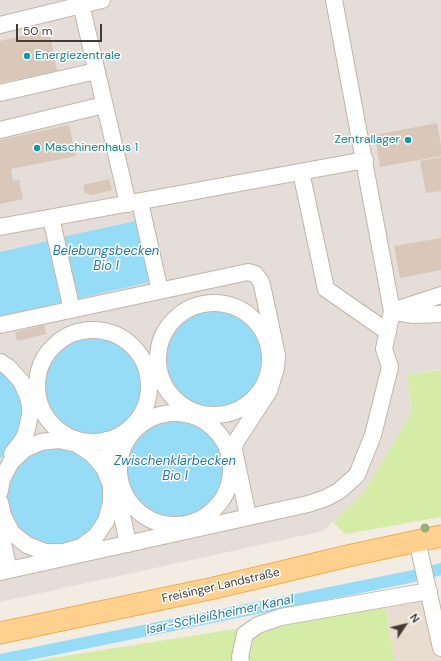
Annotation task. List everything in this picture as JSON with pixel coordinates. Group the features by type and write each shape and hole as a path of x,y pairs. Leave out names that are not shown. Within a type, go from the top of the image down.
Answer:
{"main road":[{"name":"Freisinger Landstraße","path":"0,633 222,586 417,540 441,536"}],"street":[{"path":"0,25 81,2 102,0"},
{"path":"0,530 4,571 68,554 128,544 190,526 308,504 326,498 339,491 357,475 373,435 390,367 384,349 392,311 334,0"},
{"path":"81,2 104,105 160,292"},
{"path":"0,94 96,71"},
{"path":"0,130 104,105"},
{"path":"0,227 365,160"},
{"path":"301,172 326,289 388,332"},
{"path":"51,218 80,309 94,330"},
{"path":"0,325 248,272 254,274 260,280 262,285 269,348 269,367 264,385 254,398 240,410 226,415 204,416 175,412 162,413 119,436 102,442 59,440 41,442 0,462"},
{"path":"197,283 201,304"},
{"path":"392,311 441,295"},
{"path":"0,362 15,373 21,380 34,399 41,406 50,422 65,435 92,454 104,468 116,484 123,492 134,508 149,520 165,525 190,526 215,508 225,494 231,477 235,444 269,391 276,368 277,355 266,328 249,314 232,305 214,302 201,304 178,315 166,330 153,368 148,375 149,393 144,410 127,439 120,457 119,475 116,484 106,521 96,536 68,554 45,552 27,545 12,533 0,508"},
{"path":"392,311 414,315 441,314"},
{"path":"0,491 2,479 28,429 40,368 49,352 62,339 79,332 94,330 115,334 130,344 153,368 173,398 210,424 233,454"},
{"path":"226,415 233,454 248,516"},
{"path":"106,440 128,544"},
{"path":"417,540 441,648"},
{"path":"241,661 240,657 245,634 258,625 281,617 428,586"}],"shaded area":[{"path":"0,0 441,0 441,369 407,375 412,412 363,493 323,531 0,602"},
{"path":"434,588 441,622 441,661 394,661 385,605"}],"green space":[{"path":"441,370 441,517 345,534 333,522 363,493 412,412 407,375"},
{"path":"385,605 394,661 34,661"}],"water":[{"name":"Belebungsbecken Bio I","path":"136,221 150,282 76,299 62,237"},
{"name":"Belebungsbecken Bio I","path":"48,241 62,302 0,317 0,252"},
{"path":"214,305 234,309 252,320 263,338 267,358 263,378 252,396 234,407 214,411 194,407 176,396 165,378 161,358 165,338 176,320 194,309"},
{"name":"Zwischenklärbecken Bio I","path":"94,332 114,336 132,347 143,365 147,385 143,405 132,423 114,434 94,438 74,434 56,423 45,405 41,385 45,365 56,347 74,336"},
{"path":"0,366 20,385 26,421 11,450 0,458"},
{"name":"Zwischenklärbecken Bio I","path":"175,416 195,420 213,431 224,449 228,469 224,489 213,507 195,518 175,522 155,518 137,507 126,489 122,469 126,449 137,431 155,420"},
{"name":"Zwischenklärbecken Bio I","path":"55,442 89,455 108,486 103,521 79,544 46,549 16,533 2,486 21,455"}],"building":[{"name":"Energiezentrale","path":"49,30 57,71 0,83 0,41"},
{"name":"Zentrallager","path":"437,123 441,146 441,156 380,167 375,135"},
{"name":"Maschinenhaus 1","path":"69,125 76,156 11,169 13,181 19,180 23,199 0,204 0,140"},
{"name":"Zentrallager","path":"441,157 441,191 426,193 420,161"},
{"path":"109,179 112,190 93,195 85,193 83,185"},
{"path":"441,238 441,270 400,278 394,246"},
{"path":"44,325 46,334 17,341 15,332"}],"waterway":[{"name":"Isar-Schleißheimer Kanal","path":"0,660 409,577 441,569"}],"place":[{"name":"Energiezentrale","path":"27,56"},
{"name":"Zentrallager","path":"408,140"},
{"name":"Maschinenhaus 1","path":"37,148"}]}
